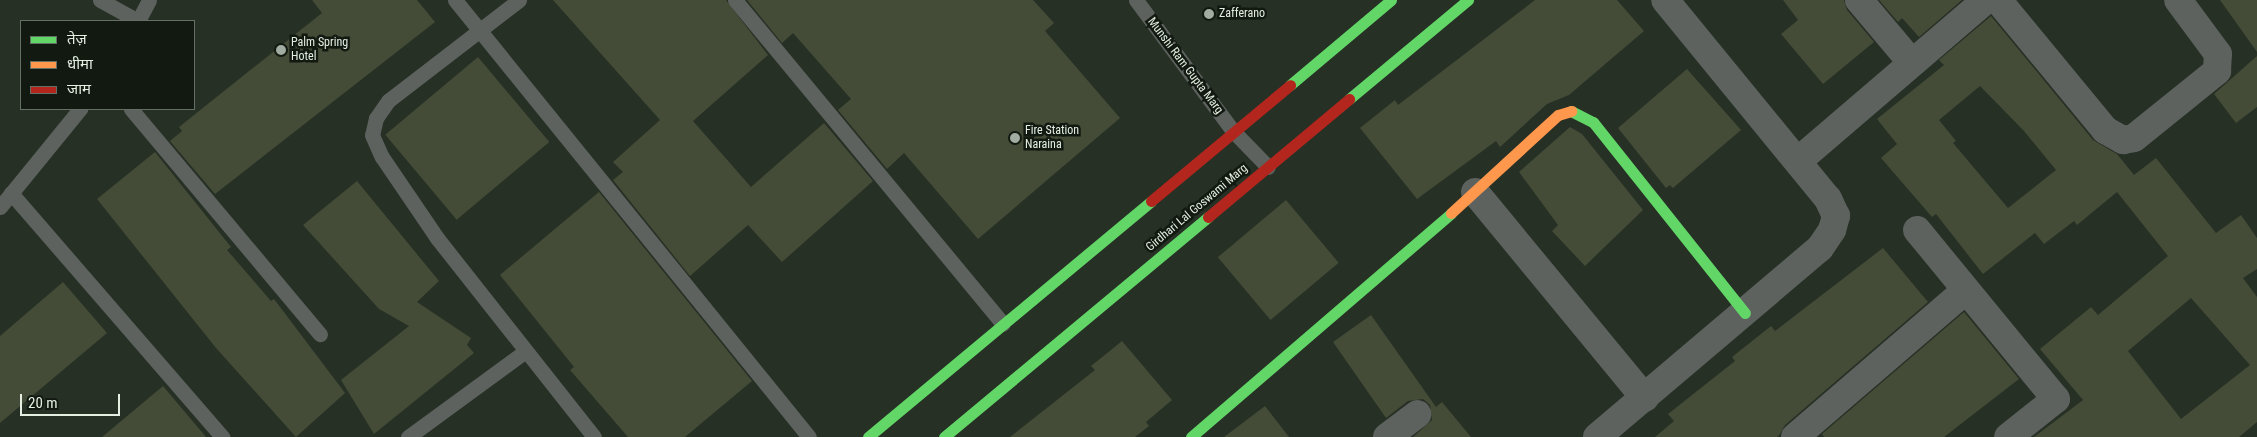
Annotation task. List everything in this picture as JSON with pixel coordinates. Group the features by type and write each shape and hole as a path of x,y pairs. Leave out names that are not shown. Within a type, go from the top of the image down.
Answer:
{"main road":[{"path":"868,437 1391,0"},
{"name":"Girdhari Lal Goswami Marg","path":"944,437 1468,0"},
{"path":"1191,437 1475,192 1558,115 1569,110 1580,112 1592,122 1745,313"}],"street":[{"path":"1597,437 1646,398 1820,248 1832,230 1836,216 1828,199 1798,161 1665,0"},
{"path":"1859,0 1912,63"},
{"path":"1798,161 1986,0"},
{"path":"1998,0 2105,130 2123,140 2134,138 2218,71 2218,54 2178,0"},
{"path":"1475,192 1646,398"},
{"path":"1917,230 2056,399 2008,437"},
{"path":"1795,437 1966,290"},
{"path":"1388,437 1417,414"}],"lane":[{"path":"100,0 138,20 149,0"},
{"path":"455,0 809,437"},
{"path":"519,0 388,102 376,118 372,135 382,158 437,238 524,352 594,437"},
{"path":"736,0 1003,324"},
{"name":"Munshi Ram Gupta Marg","path":"1136,0 1233,131 1268,167"},
{"path":"0,206 79,110"},
{"path":"132,110 320,334"},
{"path":"11,193 222,437"},
{"path":"408,437 524,352"}],"building":[{"path":"312,0 417,0 435,22 215,194 170,141 182,131 179,127 322,13"},
{"path":"553,0 726,0 768,55 693,121 751,187 824,123 873,181 782,262 748,225 690,276 613,180 623,172 613,162 660,120"},
{"path":"747,0 1033,0 1054,23 1045,31 1120,118 978,239 904,153 887,169 838,110 851,99 793,33 782,43"},
{"path":"1535,0 1617,0 1644,31 1569,95 1547,104 1500,147 1496,141 1417,199 1360,128 1395,100 1398,105"},
{"path":"1783,0 1844,0 1847,10 1874,42 1823,84 1781,34 1798,20"},
{"path":"1879,0 1962,0 1919,37 1902,18 1898,22"},
{"path":"2220,0 2257,0 2257,52"},
{"path":"1991,16 2093,140 2117,154 2134,175 2156,158 2216,233 2241,215 2257,238 2257,269 2243,278 2257,297 2257,422 2239,437 2034,437 2083,400 2040,349 2091,307 2098,315 2168,256 2117,192 2077,225 2074,221 2044,244 2035,233 1983,274 1936,214 1932,217 1881,158 1897,144 1877,119 1944,65 1939,60","holes":["1980,86 2024,131 2056,170 2008,208 1953,143 1956,141 1939,120","2191,298 2250,365 2181,419 2128,351"]},
{"path":"2257,56 2257,107 2236,123 2214,94"},
{"path":"478,57 549,142 457,220 385,135"},
{"path":"1687,69 1741,130 1673,188 1670,185 1666,188 1618,128"},
{"path":"1570,127 1582,134 1643,210 1585,266 1552,231 1558,225 1519,172"},
{"path":"155,152 231,247 227,250 271,301 274,299 345,393 296,437 216,348 97,199"},
{"path":"357,181 439,281 417,302 471,338 467,345 474,353 374,434 341,380 409,326 379,309 303,225"},
{"path":"599,192 752,381 685,437 628,437 570,370 574,367 500,275"},
{"path":"1286,200 1339,263 1271,320 1218,257"},
{"path":"1883,248 1928,302 1785,425 1777,437 1655,437 1674,421 1668,414 1735,361 1732,357 1771,326 1775,331"},
{"path":"63,282 107,333 0,423 0,336"},
{"path":"1964,312 2019,379 1944,437 1824,437 1822,434"},
{"path":"1371,315 1436,407 1442,402 1471,437 1413,437 1432,420 1430,405 1423,399 1408,401 1386,418 1333,342"},
{"path":"1122,341 1172,400 1146,422 1149,426 1135,437 1010,437 1095,370 1091,366"},
{"path":"163,386 206,437 102,437"},
{"path":"1265,406 1289,437 1224,437"}],"traffic: fast":[{"path":"1290,85 1391,0"},
{"path":"1349,99 1468,0"},
{"path":"1571,111 1593,122 1745,313"},
{"path":"868,437 1151,201"},
{"path":"1191,437 1451,213"},
{"path":"944,437 1208,217"}],"traffic: slow":[{"path":"1451,213 1558,115 1571,111"}],"traffic: jam":[{"path":"1151,201 1290,85"},
{"path":"1208,217 1349,99"}],"place":[{"name":"Zafferano","path":"1209,14"},
{"name":"Palm Spring Hotel","path":"281,50"},
{"name":"Fire Station Naraina","path":"1015,138"}]}
